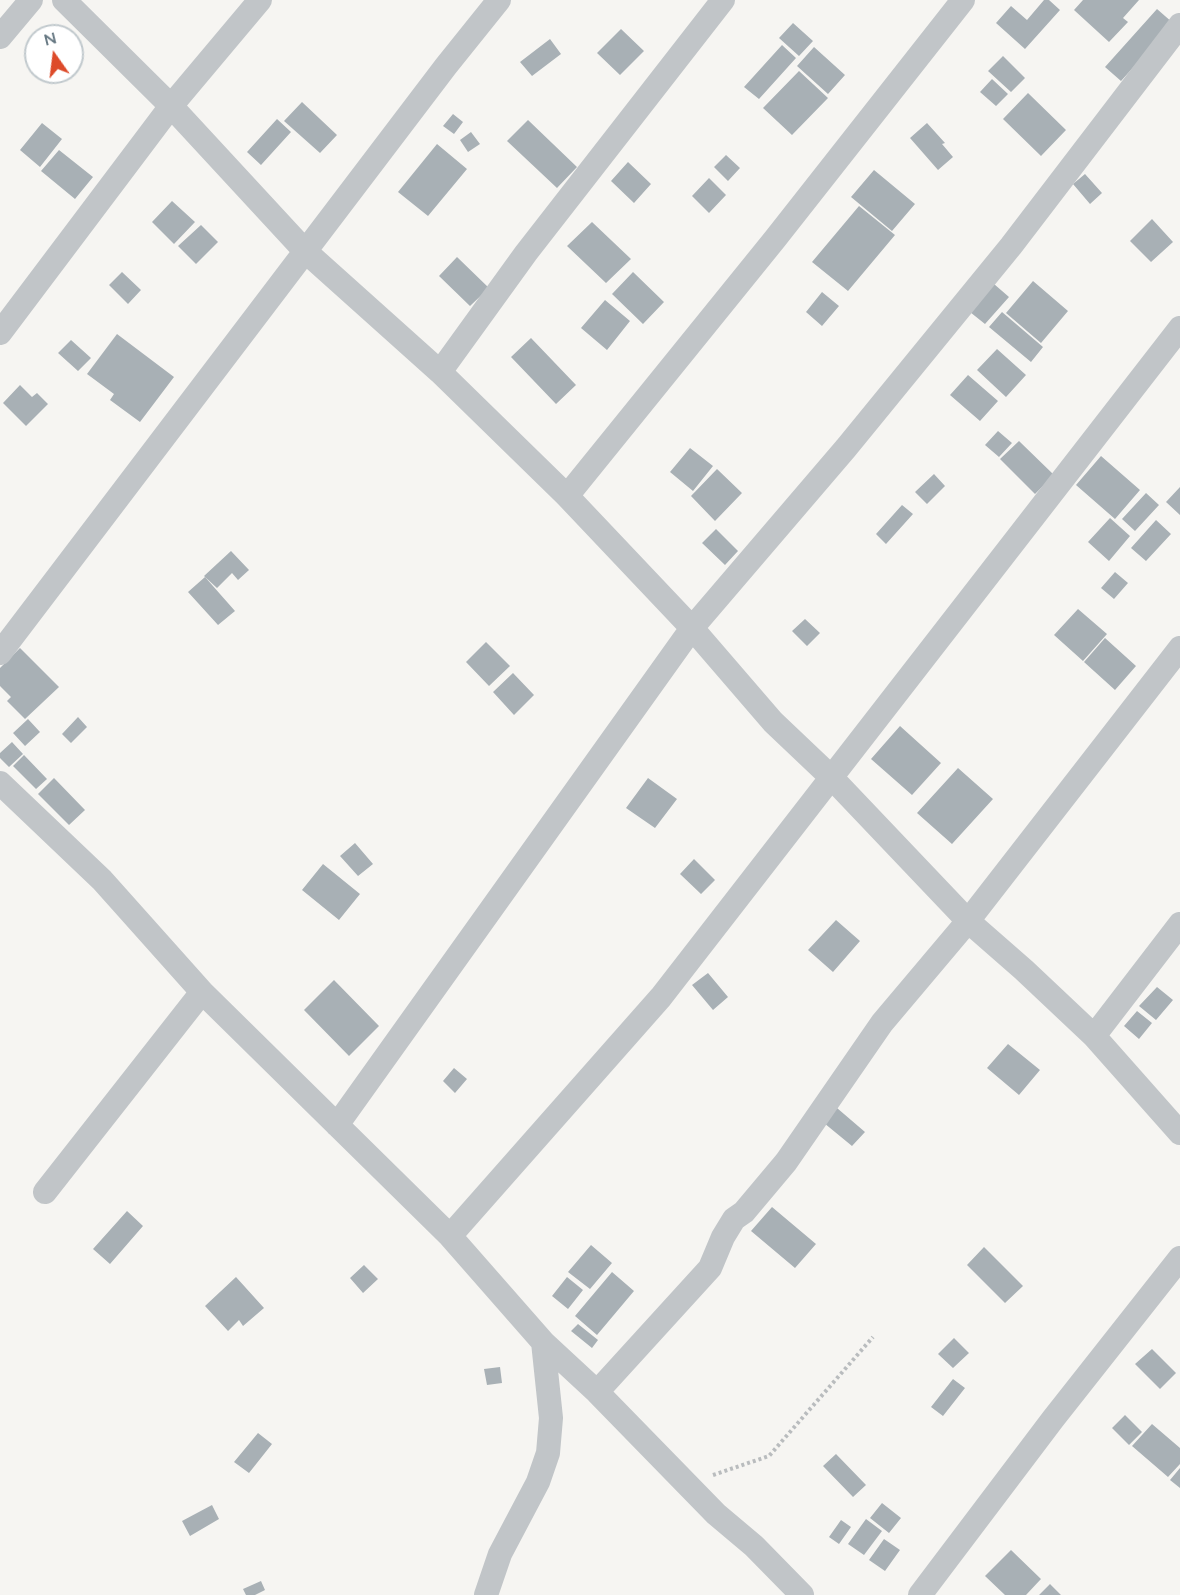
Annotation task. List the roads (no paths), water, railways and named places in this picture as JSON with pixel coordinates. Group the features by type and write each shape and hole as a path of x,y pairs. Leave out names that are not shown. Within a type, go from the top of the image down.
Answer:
{"street":[{"path":"0,37 31,0"},
{"path":"64,0 171,106 305,251 440,372 567,496 692,628 773,722 832,778 968,921 1094,1036 1180,1133"},
{"path":"0,333 171,106 260,0"},
{"path":"0,653 446,66 499,0"},
{"path":"440,372 526,253 723,0"},
{"path":"567,496 775,239 963,0"},
{"path":"337,1125 692,628 846,448 1011,246 1180,25"},
{"path":"450,1236 661,997 1180,328"},
{"path":"597,1392 710,1268 734,1219 744,1212 786,1162 882,1023 968,921 1180,648"},
{"path":"0,783 102,880 202,992 450,1236 543,1342 597,1392 687,1484 754,1546 802,1595"},
{"path":"1094,1036 1180,924"},
{"path":"45,1192 202,992"},
{"path":"920,1595 1053,1419 1180,1258"},
{"path":"486,1595 500,1554 538,1482 548,1453 551,1418 543,1342"}]}
